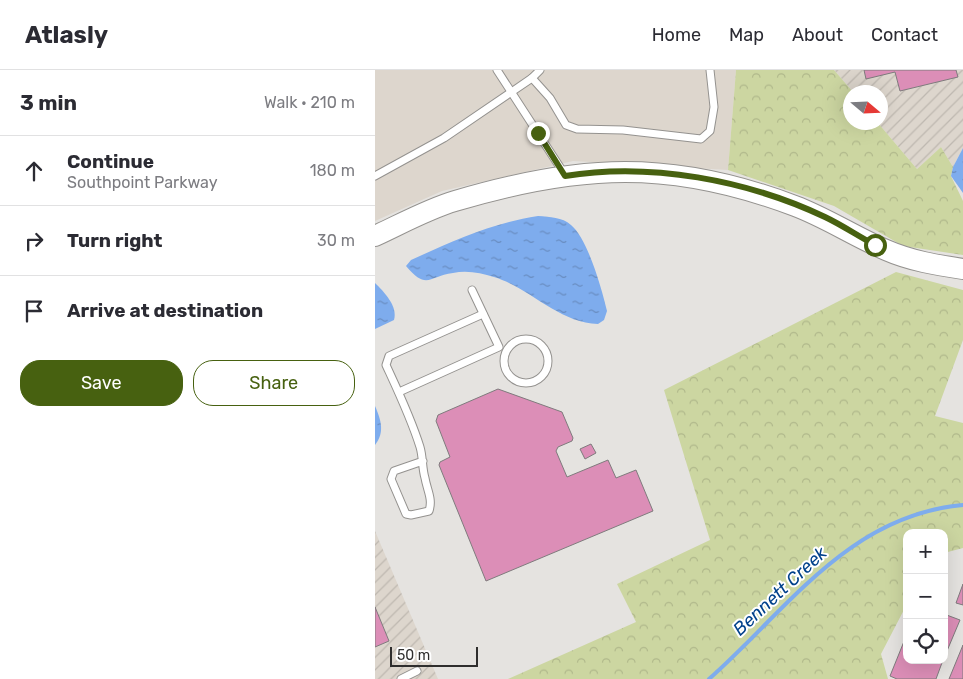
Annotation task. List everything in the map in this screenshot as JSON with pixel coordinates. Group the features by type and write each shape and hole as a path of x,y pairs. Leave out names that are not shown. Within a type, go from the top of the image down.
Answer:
{"main road":[{"path":"375,236 454,201 514,184 605,171 639,171 690,177 735,186 824,217 887,251 914,260 963,269"}],"lane":[{"path":"497,70 565,176"},
{"path":"375,176 444,138 510,91 532,78 540,70"},
{"path":"532,78 550,98 566,125 577,129 623,130 701,139 710,132 714,107 710,70"},
{"path":"399,392 502,349 516,340 530,339 537,341 543,346 548,359 545,373 533,382 525,383 511,378 504,365 502,349 472,290"},
{"path":"423,461 394,471 391,479 406,514 411,515 429,511 432,504 421,449 399,392 385,365 389,356 483,314"},
{"path":"401,679 417,672"}],"shaded area":[{"path":"375,70 736,70 728,170 573,161 442,191 375,221"},
{"path":"834,70 963,70 963,148 953,167 941,147 917,169 884,130 888,130 888,85 847,85"},
{"path":"375,531 438,679 375,679"}],"green space":[{"path":"736,70 834,70 847,85 843,85 843,130 884,130 917,169 941,147 953,167 951,176 963,201 963,255 903,246 834,206 728,170"},
{"path":"896,272 963,290 963,340 935,416 963,423 963,548 948,552 948,529 903,529 903,612 881,654 888,679 508,679 636,622 617,584 710,540 664,390"}],"water":[{"path":"963,148 963,193 951,176 953,167"},
{"path":"538,216 564,220 571,225 583,241 589,253 607,311 604,320 598,324 570,318 520,289 494,277 479,273 458,272 424,280 413,274 406,266 411,260 473,234 505,223"},
{"path":"375,283 389,300 395,315 394,320 375,329"},
{"path":"375,406 379,416 381,431 375,445"}],"building":[{"path":"864,70 956,70 958,77 900,91 895,72 866,79"},
{"path":"498,389 562,412 573,438 572,441 558,447 556,451 567,477 608,460 616,478 636,470 653,511 486,581 439,465 440,462 450,457 436,421 438,415"},
{"path":"591,444 596,453 585,459 580,449"},
{"path":"963,584 963,605 956,603"},
{"path":"375,607 389,641 375,647"},
{"path":"948,616 960,620 948,648"},
{"path":"903,644 903,664 942,664 936,679 897,679 890,676"},
{"path":"963,645 963,679 949,679"}],"waterway":[{"name":"Bennett Creek","path":"709,679 794,596 853,546 886,527 923,513 963,505"}],"route":[{"path":"538,133 565,176 588,172 639,171 690,177 735,186 769,196 824,217 875,245"}]}
